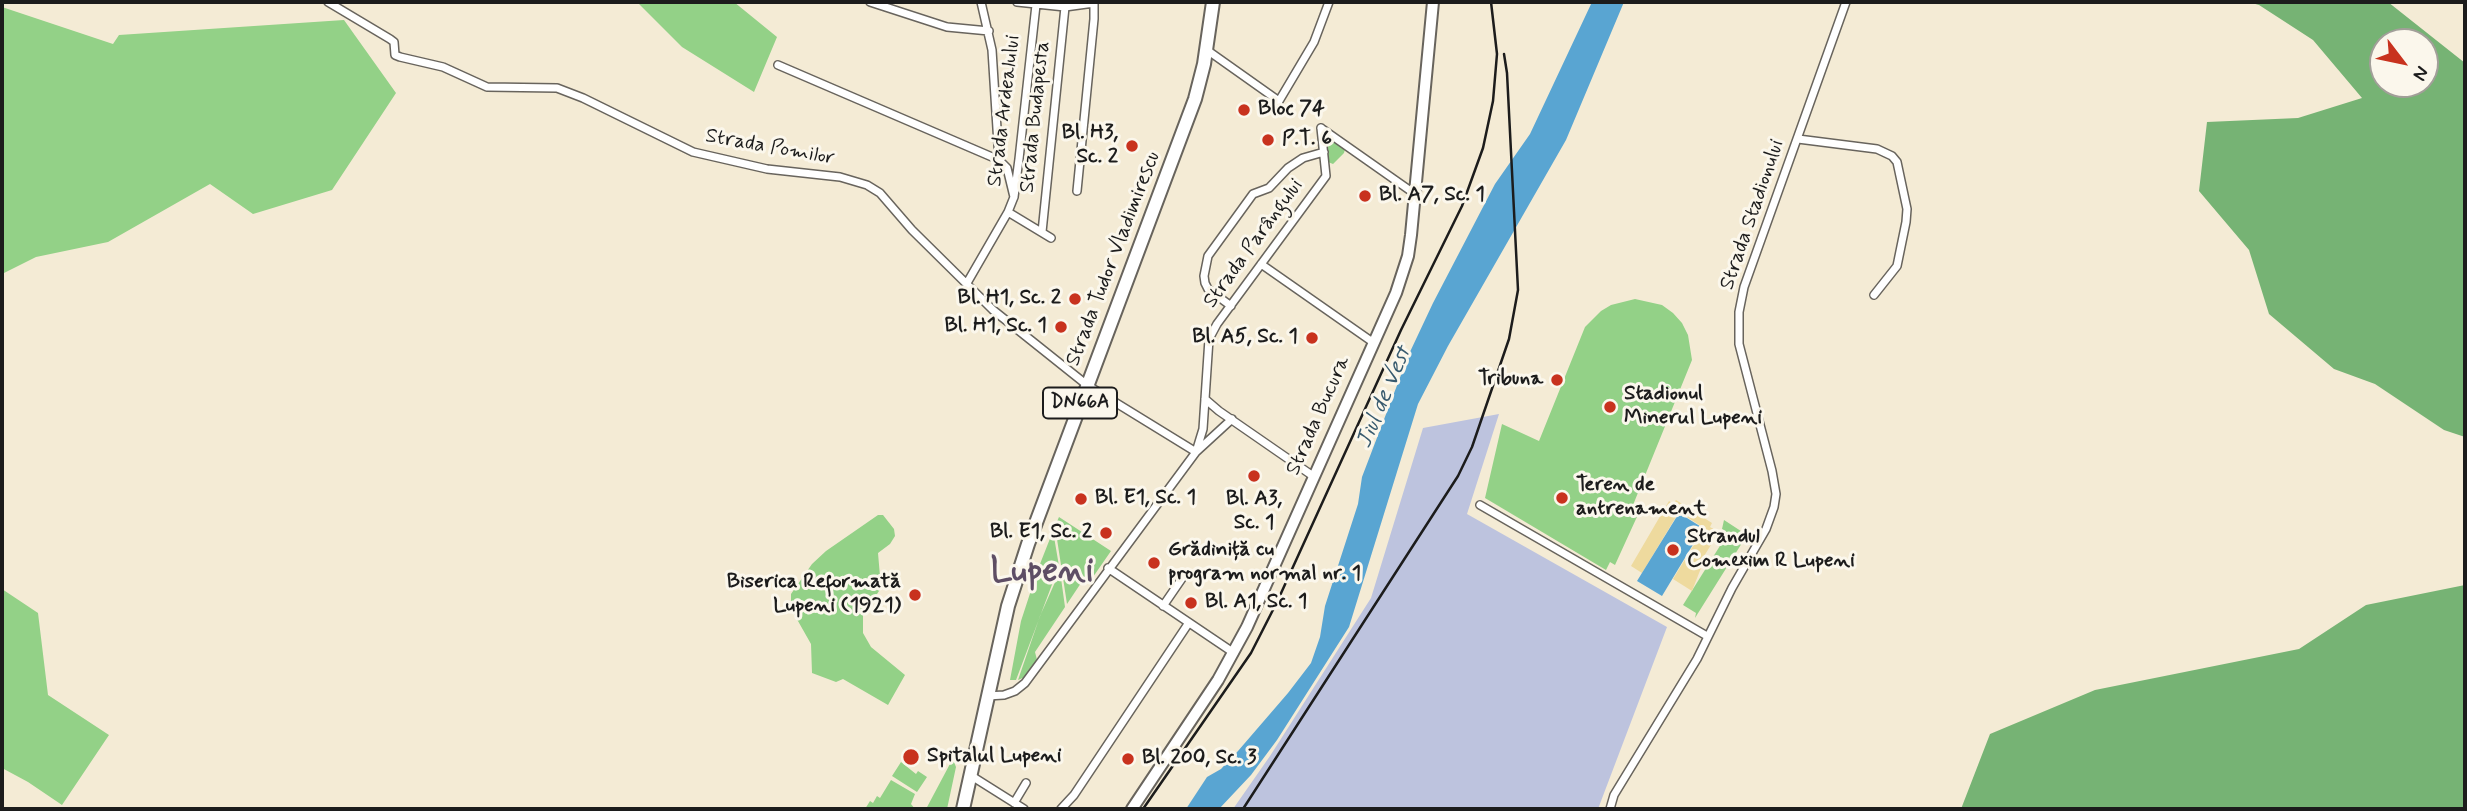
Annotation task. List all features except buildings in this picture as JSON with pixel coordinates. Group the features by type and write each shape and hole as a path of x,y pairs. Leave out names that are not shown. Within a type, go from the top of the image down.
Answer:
{"main road":[{"name":"Strada Tudor Vladimirescu","path":"963,809 1000,639 1018,576 1188,119 1207,50 1213,2"},
{"name":"Strada Bucura","path":"1132,809 1234,653 1388,313 1404,270 1411,235 1433,2"}],"street":[{"name":"Strada Pomilor","path":"328,2 394,42 395,55 443,67 487,87 557,88 693,152 766,169 839,177 867,185 880,193 912,230 1008,324 1087,385"},
{"path":"870,2 947,27 989,31"},
{"path":"981,2 989,31 999,160"},
{"path":"1017,2 1065,7 1094,2 1077,191"},
{"path":"1207,50 1279,101 1314,42 1329,2"},
{"name":"Strada Stadionului","path":"1610,809 1614,795 1683,683 1760,542 1774,507 1776,494 1772,471 1739,344 1739,312 1744,286 1846,2"},
{"name":"Strada Ardealului","path":"1036,5 1014,197 1008,212 1051,238"},
{"name":"Strada Budapesta","path":"1042,232 1065,7"},
{"path":"778,65 999,160 1009,173 1014,197"},
{"name":"Strada Parângului","path":"1196,452 1201,441 1209,339 1212,331 1326,176 1321,128 1415,194"},
{"path":"1798,139 1877,149 1892,156 1897,162 1907,209 1906,222 1897,266 1874,295"},
{"path":"1231,306 1208,289 1204,276 1208,256 1254,194 1269,187 1288,168 1303,158 1324,152"},
{"path":"967,283 1008,212"},
{"path":"1261,264 1374,343"},
{"path":"1087,385 1196,452"},
{"path":"1205,399 1313,476"},
{"name":"Strada Parângului","path":"987,696 1004,695 1025,683 1196,452 1232,419"},
{"path":"1480,505 1707,636"},
{"path":"1108,568 1234,653"},
{"path":"1163,606 1185,574"},
{"path":"1061,809 1074,795 1188,624"},
{"path":"970,775 1024,809"},
{"path":"1014,803 1026,783"}],"shaded area":[{"path":"1499,414 1467,514 1667,627 1598,809 1233,809 1371,598 1423,428"}],"green space":[{"path":"637,2 734,2 777,37 754,92 682,47"},
{"path":"2248,2 2388,2 2421,28 2369,28 2369,98 2439,98 2439,42 2465,63 2465,437 2444,430 2375,384 2334,369 2269,314 2249,250 2199,191 2207,122 2298,118 2362,98 2313,40 2259,5"},
{"path":"2,7 113,44 119,35 344,20 396,93 332,190 253,214 210,184 108,242 36,257 2,274"},
{"path":"1327,136 1345,149 1333,164 1328,162 1325,139"},
{"path":"1635,299 1662,305 1673,313 1688,335 1692,360 1633,505 1641,508 1615,565 1610,562 1606,570 1485,498 1502,424 1539,441 1585,327 1611,305"},
{"path":"878,515 883,515 894,529 895,536 890,544 878,553 881,588 863,615 863,633 871,647 905,675 888,705 843,679 836,682 812,673 811,644 794,614 791,603 791,594 812,564"},
{"path":"1059,517 1111,551 1093,577 1087,574 1067,604 1055,526"},
{"path":"1724,520 1747,535 1695,618 1696,613 1683,605 1728,533 1722,529"},
{"path":"1053,531 1059,566 1016,680 1010,680 1021,621"},
{"path":"1060,571 1065,607 1035,652 1037,660 1025,677 1018,680 1040,616"},
{"path":"2465,585 2465,809 1961,809 1990,734 2095,690 2299,649 2366,605"},
{"path":"2,589 38,613 48,695 109,735 62,805 2,768"},
{"path":"901,762 916,774 918,771 927,777 917,792 892,776"},
{"path":"951,762 954,762 956,767 947,809 926,809"},
{"path":"891,780 915,794 911,804 915,809 865,809 870,801 873,803 877,796 880,798"}],"sand":[{"path":"1676,500 1712,523 1710,527 1719,532 1701,561 1703,563 1692,591 1673,579 1704,528 1679,512 1642,573 1631,566 1669,501 1673,504"}],"water":[{"path":"1592,2 1624,2 1566,140 1448,346 1418,404 1349,627 1277,740 1251,775 1219,809 1186,809 1207,777 1221,769 1238,751 1311,663 1320,637 1325,606 1358,504 1362,477 1409,354 1495,184 1530,134"},
{"name":"Strandul Comexim R Lupeni","path":"1679,513 1703,528 1662,596 1637,581"}],"railway":[{"path":"1143,809 1251,653 1277,602 1401,330 1462,206 1483,148 1493,101 1497,54 1491,2"},
{"path":"1243,809 1458,476 1472,447 1509,339 1518,290 1504,54"}],"place":[{"name":"Bloc 74","path":"1244,110"},
{"name":"P.T. 6","path":"1268,140"},
{"name":"Bl. H3, Sc. 2","path":"1132,146"},
{"name":"Bl. A7, Sc. 1","path":"1365,196"},
{"name":"Bl. H1, Sc. 2","path":"1075,299"},
{"name":"Bl. H1, Sc. 1","path":"1061,327"},
{"name":"Bl. A5, Sc. 1","path":"1312,338"},
{"name":"Tribuna","path":"1557,380"},
{"name":"Stadionul Minerul Lupeni","path":"1610,407"},
{"name":"Bl. A3, Sc. 1","path":"1254,476"},
{"name":"Teren de antrenament","path":"1562,498"},
{"name":"Bl. E1, Sc. 1","path":"1081,499"},
{"name":"Bl. E1, Sc. 2","path":"1106,533"},
{"name":"Strandul Comexim R Lupeni","path":"1673,550"},
{"name":"Grădiniță cu program normal nr. 1","path":"1154,563"},
{"name":"Biserica Reformată Lupeni (1921)","path":"915,595"},
{"name":"Bl. A1, Sc. 1","path":"1191,603"},
{"name":"Spitalul Lupeni","path":"911,757"},
{"name":"Bl. 200, Sc. 3","path":"1128,759"}],"district":[{"name":"Lupeni","path":"1042,574"}],"water label":[{"name":"Jiul de Vest","path":"1385,398"}]}
